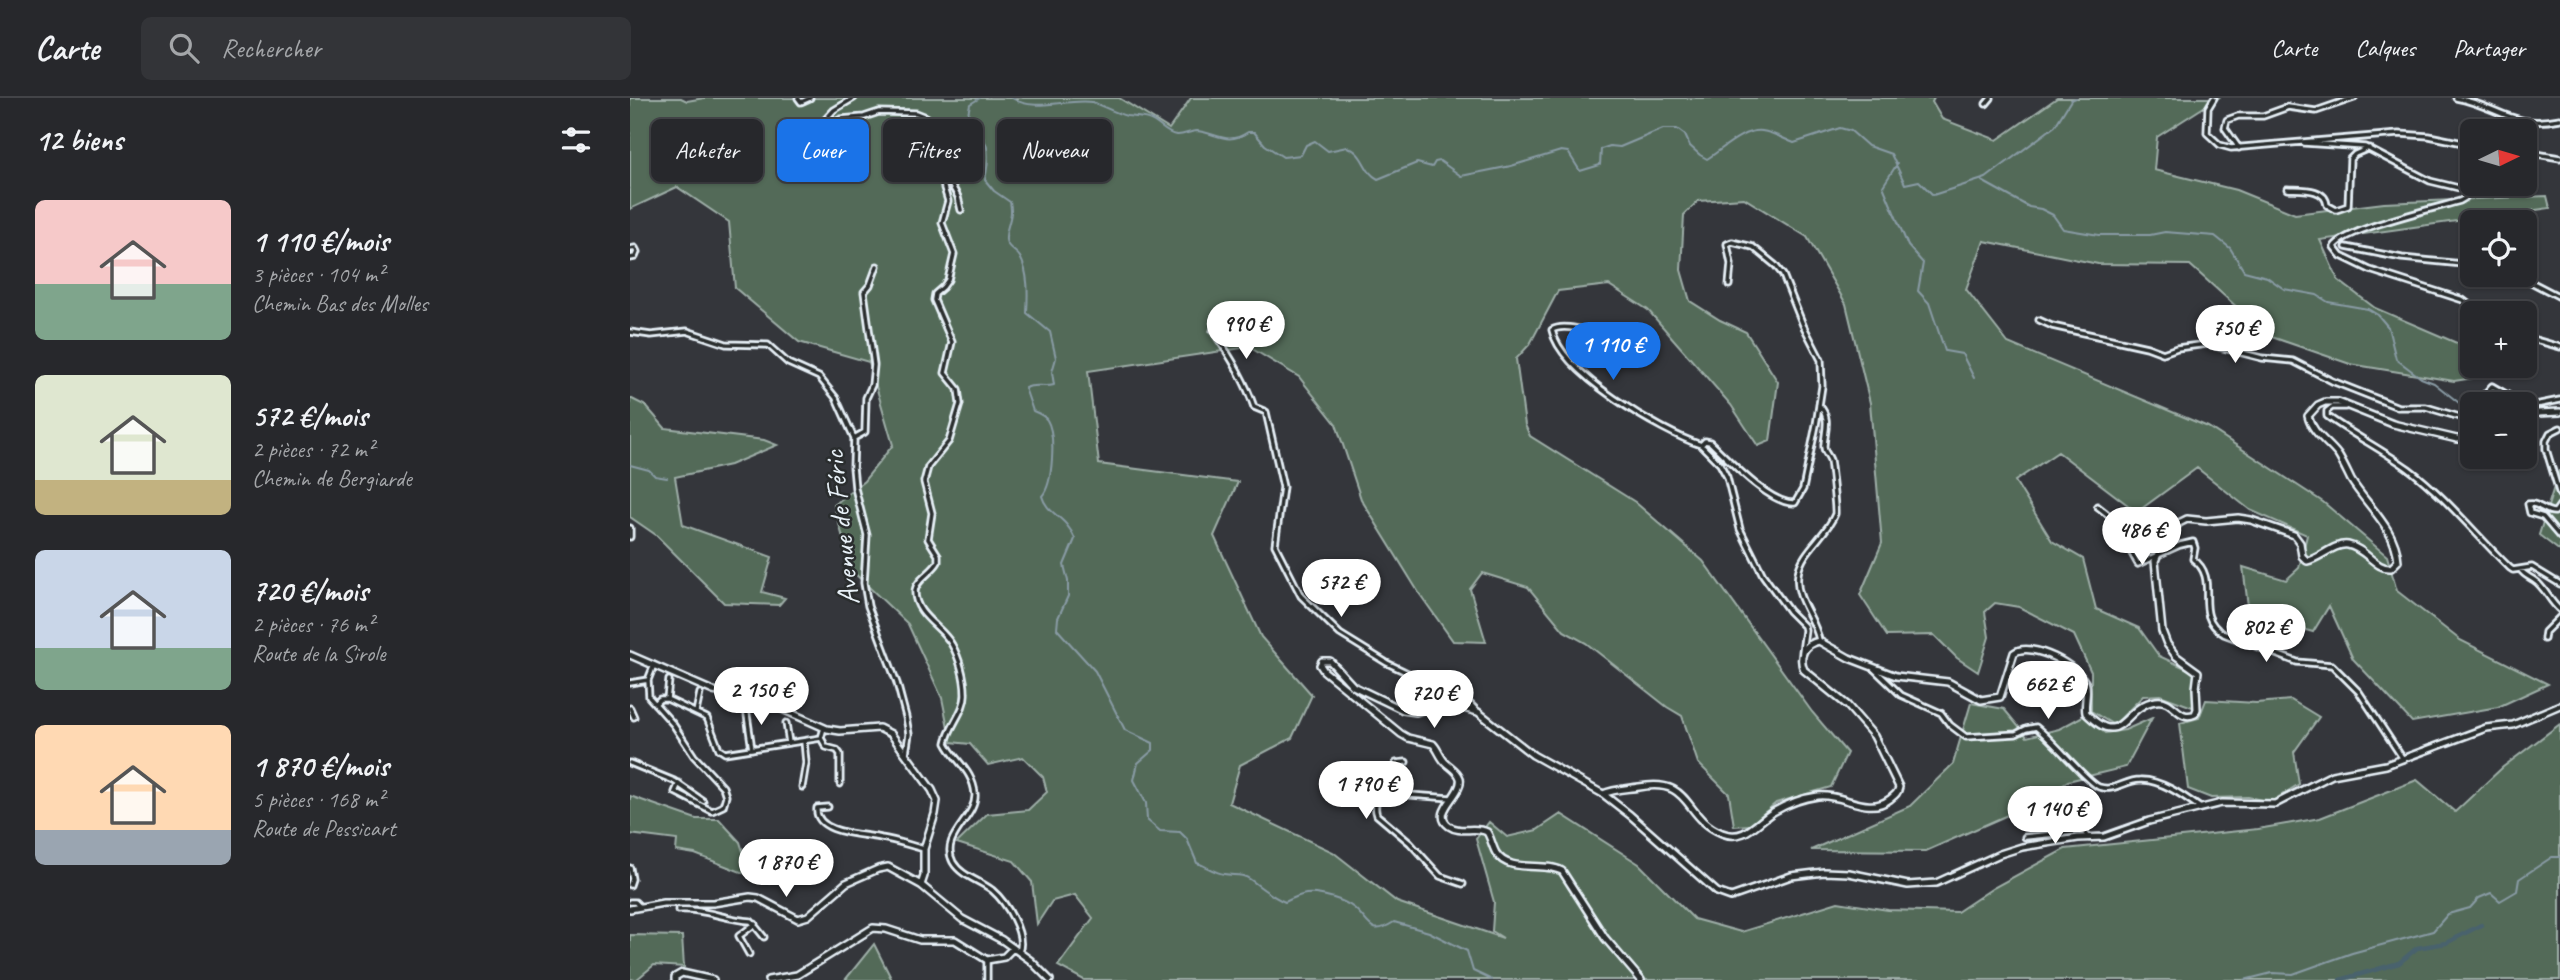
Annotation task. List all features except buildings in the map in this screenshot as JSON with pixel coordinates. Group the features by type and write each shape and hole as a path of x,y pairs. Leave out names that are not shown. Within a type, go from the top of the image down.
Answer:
{"street":[{"path":"798,98 801,102 810,98"},
{"path":"853,98 834,110 823,122 810,126 810,132 837,120 864,117 876,112 922,115 928,119"},
{"path":"1986,104 1991,98"},
{"path":"2214,98 2208,108 2207,133 2221,145 2231,148 2399,134 2460,142"},
{"path":"2239,148 2226,132 2225,124 2229,118 2263,116 2288,107 2316,111 2354,98"},
{"path":"2456,98 2468,100 2521,121 2560,118"},
{"path":"2304,143 2370,148 2430,181 2462,189 2465,198 2460,201 2369,226 2338,241 2334,247 2336,251 2370,270 2466,301"},
{"path":"2287,188 2321,193 2327,205 2336,210 2348,206 2350,159 2370,148"},
{"path":"2538,154 2560,158"},
{"path":"944,182 948,206 942,223 952,247 954,261 948,280 935,294 934,300 952,342 945,373 958,389 960,404 949,441 928,467 925,476 925,488 932,513 928,539 938,555 938,562 917,584 915,592 919,605 930,622 943,632 954,646 965,689 965,699 946,743 963,763 972,779 975,794 974,807 961,824 950,847 952,860 960,870 992,890 1002,902 1021,939 1019,952"},
{"path":"950,182 961,209"},
{"path":"1701,444 1710,442 1758,487 1787,503 1795,503 1803,489 1822,386 1821,360 1802,325 1783,275 1753,247 1729,242 1729,285"},
{"path":"2346,247 2402,258 2460,264"},
{"path":"630,249 635,248 638,252 635,257 630,258"},
{"path":"854,438 865,432 866,398 872,385 874,365 864,292 870,285 877,266"},
{"path":"2537,285 2560,297"},
{"path":"2039,320 2052,326 2163,353 2207,344 2262,358 2293,361 2332,381 2398,407 2426,407 2460,417"},
{"path":"1603,794 1663,784 1682,795 1704,822 1719,832 1732,835 1746,833 1774,811 1806,798 1830,795 1862,804 1877,805 1898,793 1899,787 1879,744 1847,705 1804,670 1801,663 1804,626 1789,611 1763,575 1740,529 1727,477 1720,464 1701,444 1636,413 1598,387 1570,359 1553,336 1552,330 1560,326 1615,335"},
{"name":"Avenue de Féric","path":"630,332 651,335 687,331 726,344 768,345 788,363 819,377 841,407 854,438 855,488 867,535 864,583 868,606 897,683 906,717 909,734 906,753"},
{"path":"1213,331 1233,360 1254,407 1266,412 1283,487 1275,545 1301,596 1340,634 1387,663 1468,702 1533,755 1603,794 1717,892 1729,897 1758,890 1791,876 1825,872 1849,873 1887,882 1925,885 1949,879 2000,854 2022,847 2104,837 2150,821 2222,803 2275,804 2332,775 2379,767 2486,728 2513,725 2560,705"},
{"path":"2537,340 2560,347"},
{"path":"2487,392 2492,386 2502,392"},
{"path":"2537,403 2560,400"},
{"path":"1819,641 1874,668 1896,676 1948,682 1981,700 1996,699 2003,693 2014,653 2027,648 2049,654 2081,677 2086,683 2086,713 2108,730 2116,728 2141,706 2160,700 2169,703 2182,716 2188,717 2195,714 2197,709 2196,688 2199,672 2176,656 2164,637 2156,556 2182,521 2238,518 2262,523 2294,535 2300,543 2302,556 2307,561 2348,545 2370,556 2386,569 2396,566 2398,556 2380,518 2351,480 2337,455 2310,424 2308,416 2311,410 2325,402 2338,402 2393,424 2460,439"},
{"path":"1819,405 1827,422 1823,448 1829,459 1836,509 1826,530 1803,561 1798,575 1804,608 1817,629 1819,641"},
{"path":"2351,406 2332,407 2327,411 2327,416 2409,469 2459,513 2510,568 2532,567 2560,584"},
{"path":"2537,414 2560,412"},
{"path":"2560,428 2550,433 2546,445 2560,495"},
{"path":"2560,505 2555,512 2549,513 2533,503 2528,504 2530,513 2543,517 2560,537"},
{"path":"2096,506 2111,517 2136,563 2142,564 2180,545 2193,542 2193,559 2202,567 2206,578 2205,610 2214,628 2290,660 2332,665 2359,692 2403,759"},
{"path":"630,528 630,537"},
{"path":"2521,569 2524,575 2539,584 2560,610"},
{"path":"2544,639 2545,632 2560,617"},
{"path":"1802,653 1807,646 1819,641"},
{"path":"630,655 720,693 764,701 824,728 841,731 879,728 891,734 937,801 923,849 924,876 921,885"},
{"path":"1478,712 1440,703 1416,712 1403,710 1353,686 1328,660 1321,662 1324,671 1388,725 1408,738 1430,742 1436,746 1442,758 1461,779 1444,811 1443,817 1450,827 1487,832 1496,854 1506,862 1529,867 1554,867 1562,871 1605,938 1641,980"},
{"path":"654,665 647,691 694,756 723,787 726,796 723,806 716,810 706,810 674,792 678,783"},
{"path":"1874,668 1901,695 1941,713 1950,725 1966,737 2016,734 2036,727 2047,735 2093,784 2113,789 2140,780 2154,782 2199,807"},
{"path":"630,683 648,680"},
{"path":"667,699 669,680"},
{"path":"696,713 700,693"},
{"path":"655,704 660,699 667,699 707,718 722,752 821,738"},
{"path":"630,708 634,717"},
{"path":"746,708 752,749"},
{"path":"786,723 789,743"},
{"path":"824,728 821,738 826,747 835,749 840,754 840,784"},
{"path":"802,787 806,763 804,741"},
{"path":"630,762 678,783 703,801"},
{"path":"1406,762 1396,763 1408,774 1407,784 1378,795 1375,808 1377,815 1410,843 1440,876 1463,884"},
{"path":"1382,793 1453,798"},
{"path":"828,807 817,808 816,814 836,830 883,838 923,849"},
{"path":"2025,837 2083,831 2091,838"},
{"path":"630,868 630,885"},
{"path":"630,909 672,902 713,903 754,897 799,919 808,916 837,889 878,869 893,869 921,885 962,919 1019,952 1050,980"},
{"path":"630,902 639,906"},
{"path":"678,910 699,911 738,922 751,921 764,937"},
{"path":"749,954 739,936 755,924"},
{"path":"768,980 797,975 873,928 886,929 920,940 955,940 987,960 1004,957 1013,948"},
{"path":"987,960 987,980"},
{"path":"675,980 675,977 682,973 713,980"}],"green space":[{"path":"630,98 681,98 687,101 704,98 1119,98 1169,129 1191,98 1934,98 1932,102 1942,119 1997,140 2057,98 2218,98 2157,137 2154,170 2236,190 2295,214 2384,203 2547,196 2550,208 2460,210 2460,221 2320,240 2338,280 2375,308 2460,344 2460,378 2474,378 2454,381 2350,364 2269,336 2190,265 2098,264 1984,241 1966,289 2008,343 2208,427 2323,502 2387,556 2397,591 2460,640 2548,684 2498,707 2412,722 2353,659 2329,606 2313,632 2249,614 2243,567 2286,580 2299,568 2307,535 2250,510 2197,468 2137,512 2058,452 2015,481 2052,541 2083,559 2096,609 2139,628 2159,656 2194,672 2195,708 2160,695 2143,696 2114,725 2091,711 2091,672 2074,635 2019,607 1995,603 1985,612 1989,637 1978,672 1957,658 1934,635 1887,636 1860,595 1882,543 1870,403 1846,304 1807,237 1744,198 1698,201 1684,215 1681,270 1690,301 1746,332 1778,382 1770,441 1758,446 1731,405 1648,310 1609,285 1558,291 1530,344 1516,359 1525,425 1530,436 1635,502 1703,561 1812,712 1847,753 1831,787 1776,803 1750,825 1734,826 1729,794 1698,763 1682,716 1586,643 1564,631 1528,587 1482,573 1470,589 1486,642 1453,641 1419,593 1361,499 1336,424 1299,377 1249,347 1088,371 1099,464 1238,482 1214,536 1261,637 1312,695 1292,738 1240,765 1229,803 1333,852 1397,902 1503,938 1492,931 1494,902 1476,839 1489,822 1507,837 1537,830 1561,814 1639,864 1694,919 1741,932 1838,902 1888,910 1957,912 1993,888 2065,849 2258,829 2320,818 2417,780 2455,812 2503,767 2560,724 2560,980 1084,980 1058,966 1093,918 1075,895 1052,901 1037,924 1032,882 1014,861 957,843 987,814 1028,810 1047,792 1043,777 1023,757 988,765 970,744 951,742 942,698 908,624 852,571 834,505 864,481 893,445 869,362 799,342 735,288 729,222 677,187 630,209"},
{"path":"630,398 646,406 665,428 764,440 777,445 730,465 675,477 683,525 772,557 762,592 785,598 779,605 724,603 656,535 630,517"},
{"path":"2560,471 2560,551 2539,535"},
{"path":"2206,700 2256,703 2291,700 2319,717 2294,752 2299,784 2271,802 2248,797 2211,798 2188,789 2180,723 2199,718"},
{"path":"1971,703 2004,709 2027,737 2059,729 2083,716 2105,733 2125,730 2152,718 2126,767 2068,781 2028,806 1926,851 1811,850 1910,806 1953,764"},
{"path":"630,796 696,819 719,819 740,842 745,858 765,862 773,867 769,883 695,854 676,851 677,840 630,834"},
{"path":"630,935 682,936 684,967 654,965 636,980 630,979"},
{"path":"874,944 892,980 845,980"}],"waterway":[{"path":"980,98 970,104 968,114 980,131 988,152 985,180 994,191 1010,202 1011,213 1006,240 1020,257 1025,270 1027,313 1050,332 1056,358 1052,372 1054,385 1025,388 1033,411 1046,418 1052,436 1051,470 1042,496 1048,507 1067,525 1075,539 1064,565 1068,596 1058,618 1057,629 1095,671 1125,730 1153,743 1153,750 1138,763 1134,780 1146,803 1147,820 1160,831 1180,832 1187,839 1197,863 1214,871 1248,878 1285,902 1301,895 1324,895 1350,905 1375,928 1386,927 1394,922 1429,932 1467,951 1473,971 1492,980"},
{"path":"1012,98 1041,105 1092,102 1123,115 1152,120 1176,135 1197,131 1234,138 1254,132 1265,145 1283,157 1301,155 1306,145 1315,141 1328,151 1347,147 1357,154 1369,172 1378,179 1417,163 1432,167 1435,162 1440,161 1461,176 1511,166 1561,151 1568,152 1580,171 1600,165 1601,149 1620,147 1663,129 1677,129 1685,135 1690,146 1707,159 1733,140 1755,131 1770,133 1794,143 1840,128 1851,131 1868,146 1891,154 1905,184 1919,181 1933,195 1986,178 2055,126 2071,100 2076,98"},
{"path":"1897,164 1883,186 1908,246 1923,263 1918,291 1929,303 1945,351 1962,354 1974,378"},
{"path":"1982,181 2029,207 2053,215 2063,229 2099,235 2150,235 2165,232 2215,236 2230,248 2244,271 2267,277 2284,289 2317,295 2328,302 2368,309 2378,315 2388,327 2396,359 2460,404"},
{"path":"630,465 667,478"},
{"path":"2244,980 2272,973 2293,974 2352,953 2433,931 2448,914 2470,908 2479,898 2491,893 2500,901 2517,891 2519,879 2552,857 2560,857"},
{"path":"2340,980 2399,963 2417,948 2446,943 2481,925"}]}
